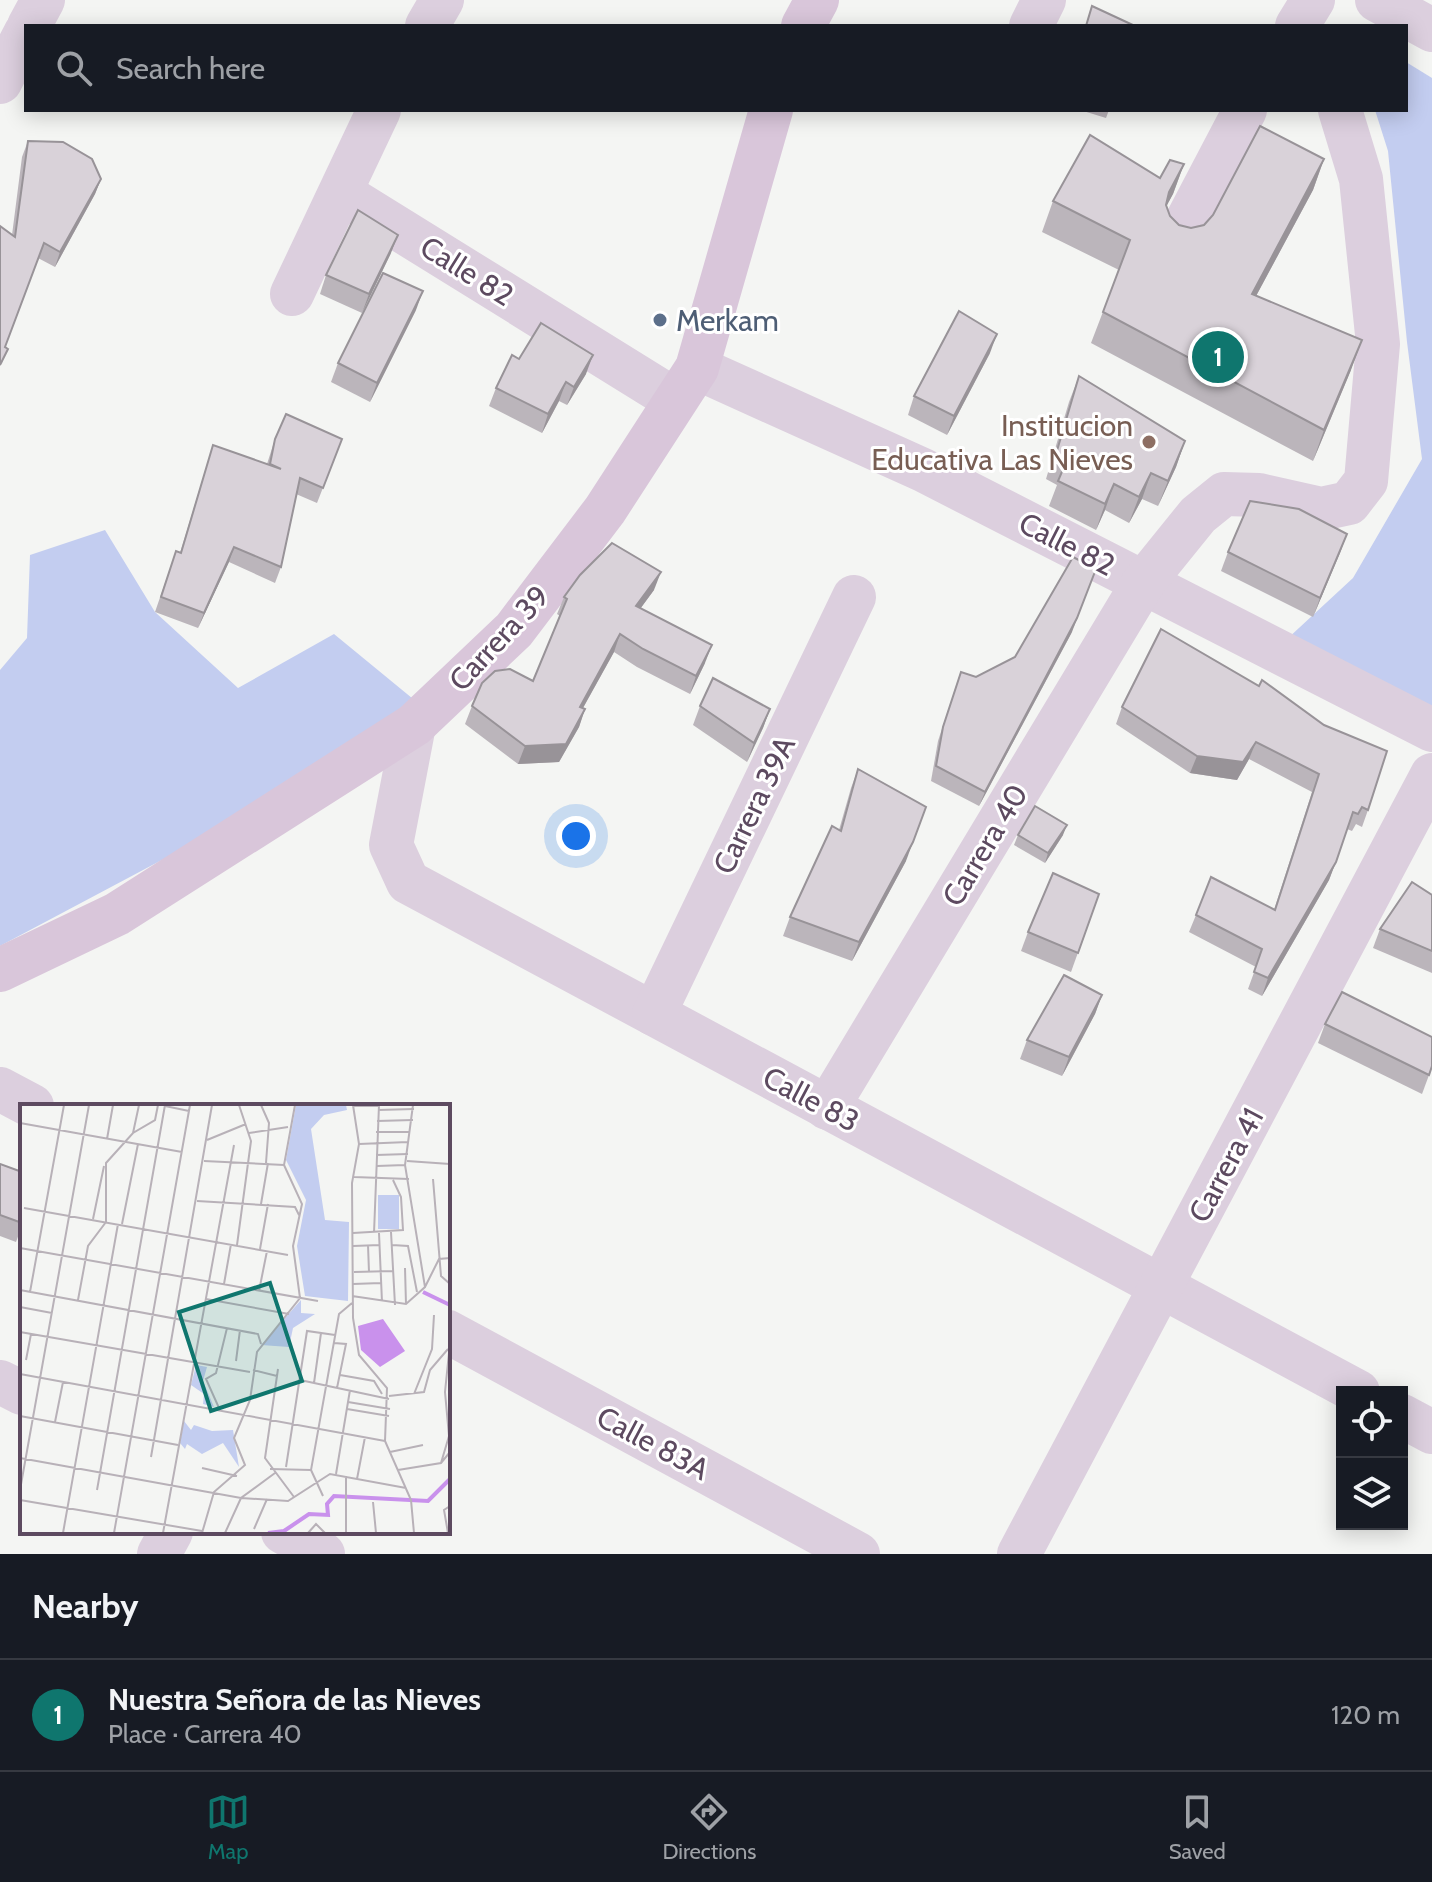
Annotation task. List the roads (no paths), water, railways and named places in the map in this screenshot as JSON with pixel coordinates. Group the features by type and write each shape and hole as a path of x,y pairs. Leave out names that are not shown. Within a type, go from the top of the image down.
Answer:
{"main road":[{"path":"804,24 817,0"},
{"name":"Carrera 39","path":"0,970 117,914 414,725 514,630 605,510 686,384 770,112"}],"street":[{"path":"428,24 442,0"},
{"path":"1032,24 1044,0"},
{"path":"0,82 26,19"},
{"path":"292,294 378,112"},
{"path":"1180,234 1244,112"},
{"name":"Carrera 40","path":"827,1108 1143,583 1198,515 1224,494 1259,495 1321,509 1349,503 1366,481 1378,344 1361,179 1341,112"},
{"name":"Calle 82","path":"341,193 686,384 923,470 1432,730"},
{"name":"Carrera 39A","path":"654,1014 854,597"},
{"name":"Calle 83","path":"414,725 391,845 408,882 1347,1386"},
{"name":"Carrera 41","path":"1019,1554 1432,775"},
{"path":"0,1089 28,1104"},
{"name":"Calle 83A","path":"450,1333 858,1554"},
{"path":"0,1382 20,1392"},
{"path":"1408,1419 1432,1432"},
{"path":"159,1554 170,1534"},
{"path":"287,1534 323,1554"}],"place":[{"name":"Merkam","path":"660,320"},
{"name":"Nuestra Señora de las Nieves","path":"1218,357"},
{"name":"Institucion Educativa Las Nieves","path":"1149,442"}]}
